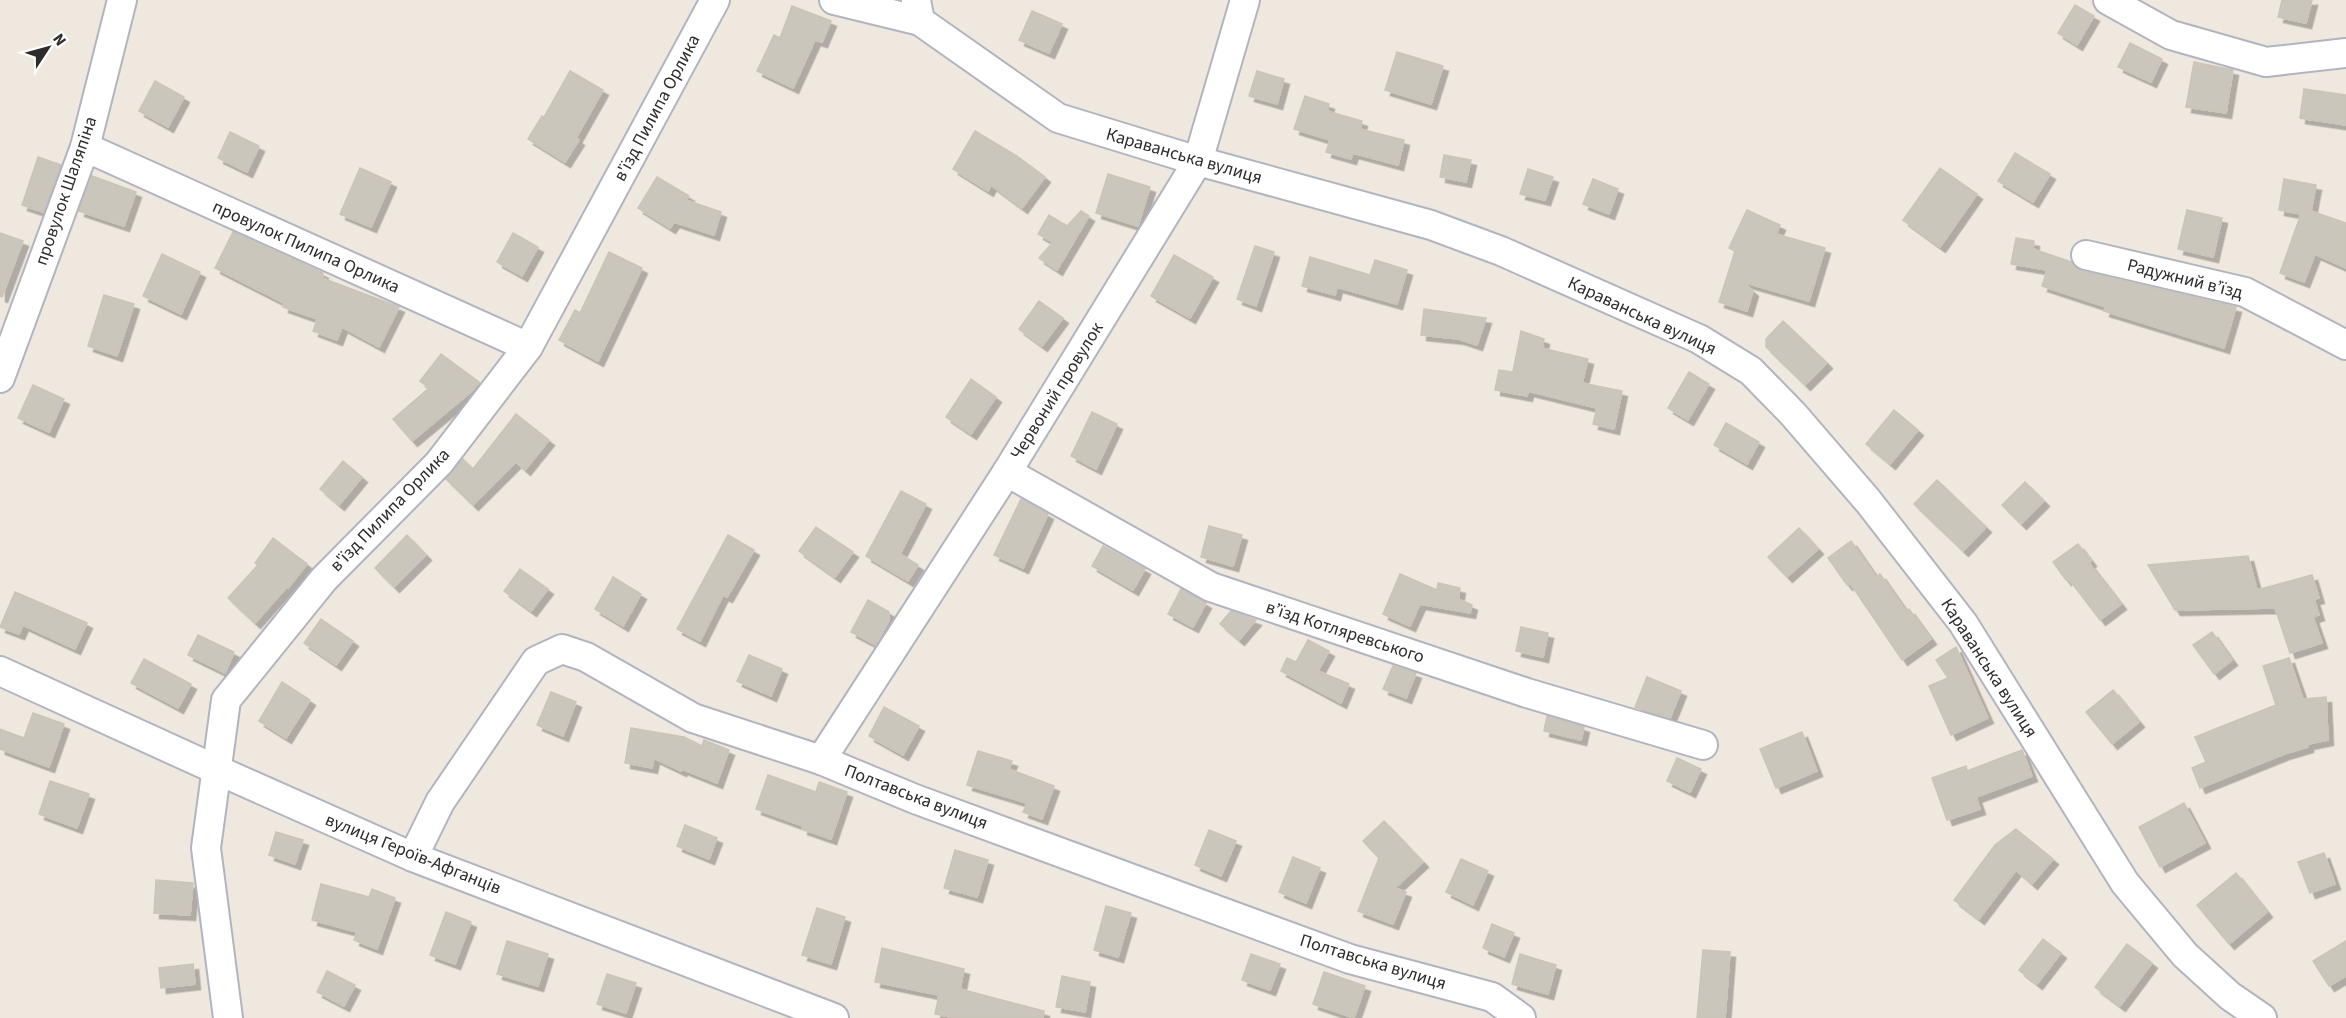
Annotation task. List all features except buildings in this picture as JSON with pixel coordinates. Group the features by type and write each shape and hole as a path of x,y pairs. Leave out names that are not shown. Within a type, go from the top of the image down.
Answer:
{"street":[{"name":"провулок Шаляпіна","path":"0,378 85,147 122,0"},
{"name":"в'їзд Пилипа Орлика","path":"228,1018 206,848 226,700 324,579 439,463 528,347 715,0"},
{"path":"834,0 918,10"},
{"name":"Червоний провулок","path":"821,759 1007,472 1198,161 1245,0"},
{"path":"2108,0 2171,35 2266,62 2346,53"},
{"name":"Караванська вулиця","path":"918,10 1058,118 1198,161 1431,225 1501,251 1699,339 1751,371 1793,414 1868,501 1963,623 2125,883 2185,955 2230,996 2262,1018"},
{"name":"провулок Пилипа Орлика","path":"85,147 528,347"},
{"name":"Радужний в’їзд","path":"2086,255 2245,292 2346,345"},
{"name":"в’їзд Котляревського","path":"1007,472 1210,587 1527,693 1703,745"},
{"name":"Полтавська вулиця","path":"413,856 440,802 536,661 562,649 586,657 693,718 821,759 915,799 1350,959 1492,997 1521,1018"},
{"name":"вулиця Героїв-Афганців","path":"0,671 215,770 413,856 834,1018"}]}
